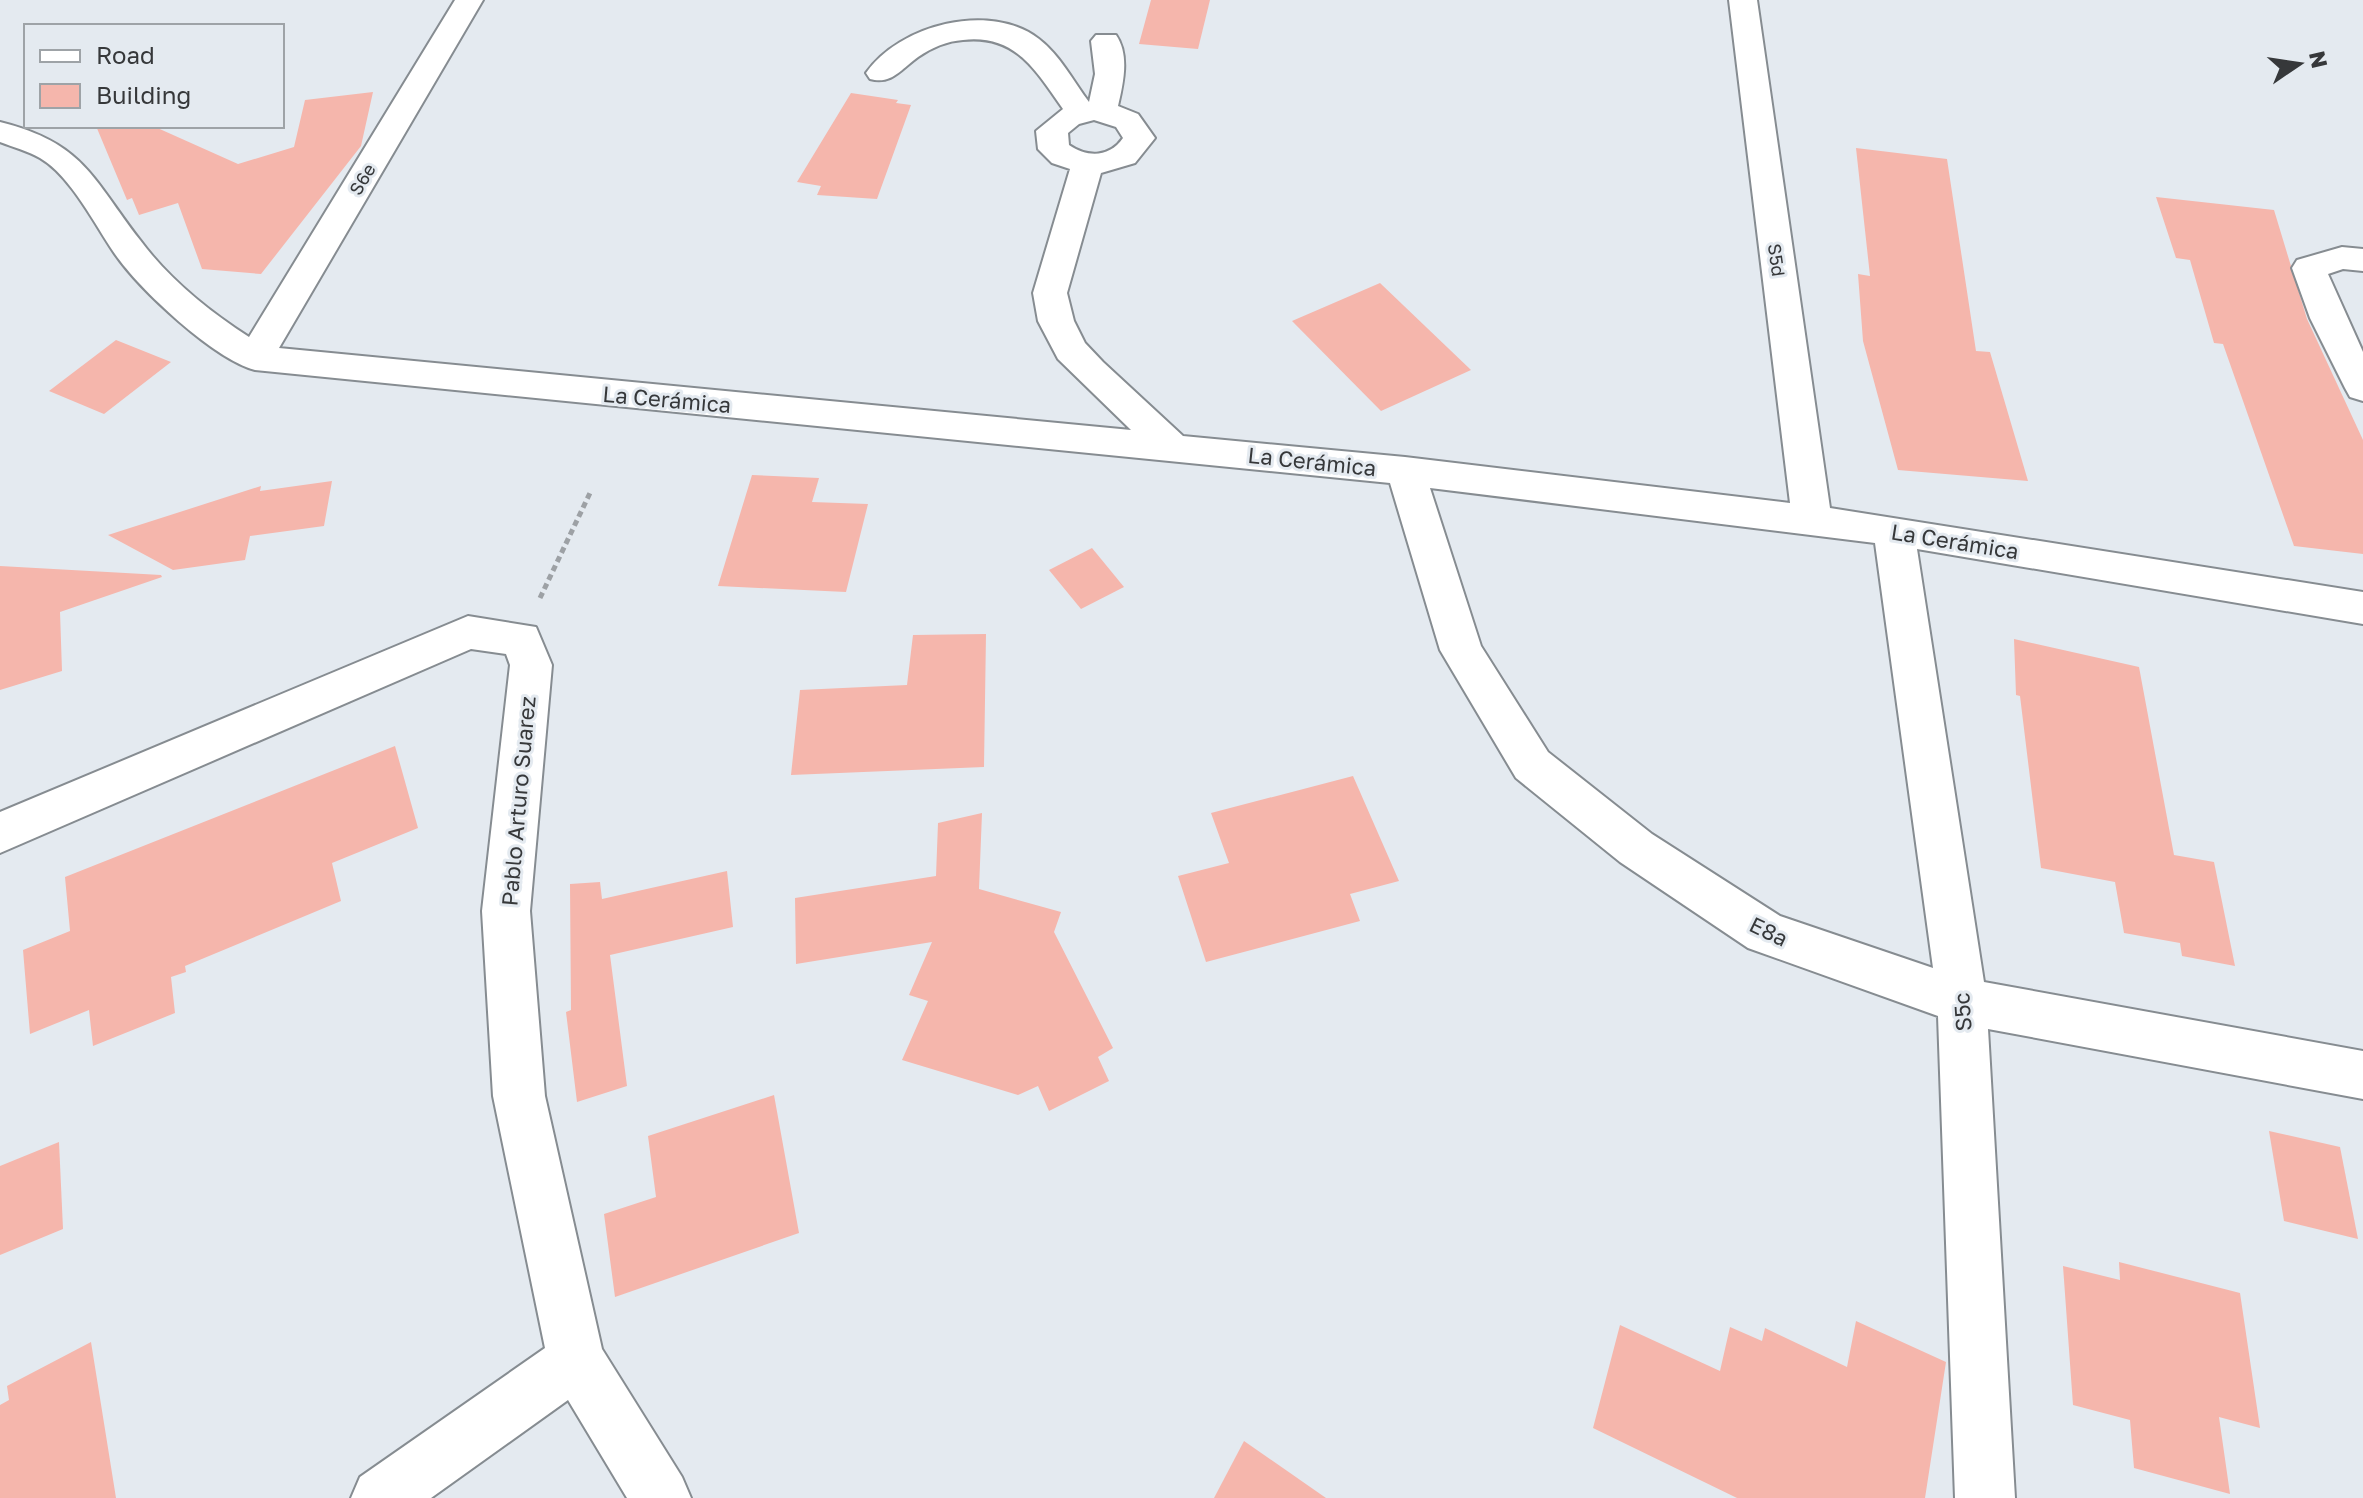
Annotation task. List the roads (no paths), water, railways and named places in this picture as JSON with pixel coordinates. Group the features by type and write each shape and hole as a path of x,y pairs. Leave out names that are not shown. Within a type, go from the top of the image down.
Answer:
{"street":[{"name":"S6e","path":"255,358 469,0"},
{"name":"S5d","path":"1743,0 1812,520"},
{"path":"881,73 916,45 946,35 976,30 1003,34 1027,44 1091,112"},
{"path":"1091,112 1110,74 1106,41"},
{"path":"1091,112 1131,122 1139,138 1136,146 1117,160 1088,164 1062,156 1051,140 1058,123 1091,112"},
{"path":"0,131 53,152 91,192 129,250 202,323 255,358"},
{"path":"1088,164 1050,293 1056,321 1071,350 1090,371 1172,447"},
{"path":"2363,260 2342,258 2309,268 2339,341 2363,388"},
{"name":"La Cerámica","path":"255,358 1405,471 1892,530 2363,608"},
{"name":"E8a","path":"1405,471 1461,650 1532,765 1636,848 1765,933 1962,1001 2363,1075"},
{"name":"S5c","path":"1892,530 1901,567 1962,1001 1985,1498"},
{"name":"Pablo Arturo Suarez","path":"0,833 468,632 521,639 531,665 506,911 519,1096 576,1360 661,1498"},
{"path":"381,1498 576,1360"}]}
